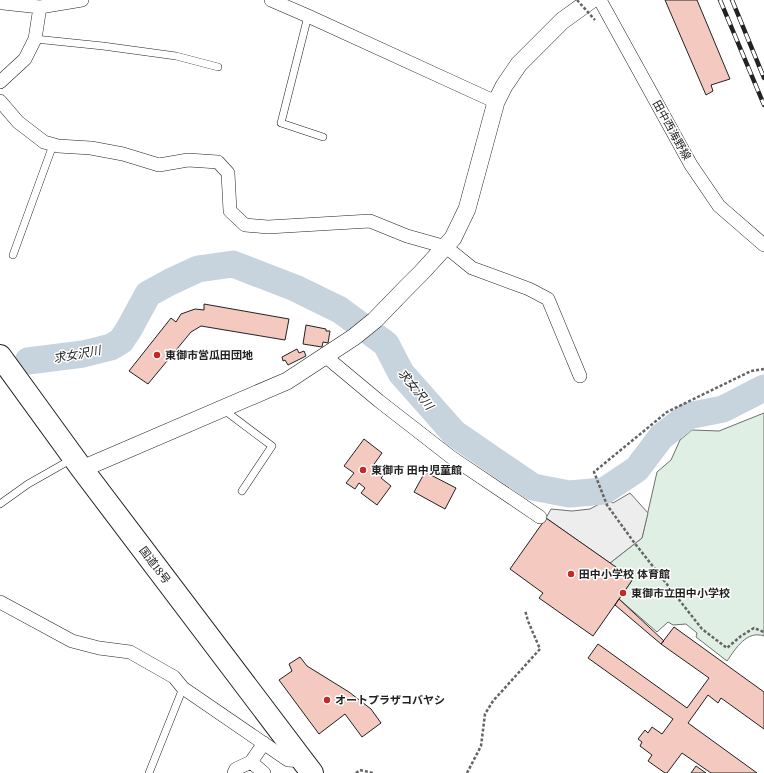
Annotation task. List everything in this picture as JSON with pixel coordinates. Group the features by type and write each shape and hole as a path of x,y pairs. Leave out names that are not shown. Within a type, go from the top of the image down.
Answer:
{"highway":[{"name":"国道18号","path":"0,356 78,463 308,767"}],"street":[{"path":"0,2 40,4 82,0"},
{"path":"271,0 496,102"},
{"path":"78,463 222,409 287,381 354,337 375,320 453,238 467,210 496,102 504,86 519,64 562,21 591,0"},
{"name":"田中西海野線","path":"600,0 695,170 719,206 764,245"},
{"path":"0,82 24,59 35,39 40,4"},
{"path":"0,101 18,122 44,142 53,145 91,148 123,154 158,165 188,160 218,162 228,173 230,211 245,225 268,227 370,221 407,236 446,247 472,268 530,289 548,299 580,376"},
{"path":"325,356 379,401 452,457 540,516"},
{"path":"0,602 72,641 99,648 130,652 174,677 183,688 288,760 308,767"},
{"path":"234,773 236,769 251,762 264,743"},
{"path":"251,762 264,773"}],"lane":[{"path":"308,16 281,123 324,137"},
{"path":"35,39 176,56 218,67"},
{"path":"13,255 53,145"},
{"path":"222,409 272,446 242,492"},
{"path":"0,504 28,484 78,463"},
{"path":"149,773 183,688"}],"path":[{"path":"577,0 595,20"},
{"path":"764,369 751,371 667,412 594,472 607,505 633,541 702,629 727,648 741,636 754,628 764,632"},
{"path":"467,773 481,746 485,714 493,702 540,649 525,610"},
{"path":"356,773 360,770 373,773"}],"green space":[{"path":"764,413 764,636 752,636 742,641 727,661 696,637 697,633 686,624 673,625 668,622 657,632 619,599 633,579 610,563 642,538 657,472 671,460 680,440 692,430 719,431"}],"shaded area":[{"path":"630,493 648,513 642,538 610,563 546,518 551,509 572,511 590,509 601,503 610,501 613,503"}],"building":[{"path":"665,0 697,0 730,79 711,85 713,91 706,95"},
{"name":"東御市営瓜田団地","path":"204,304 289,319 285,340 201,326 191,332 148,384 129,371 171,318 176,322 181,314 195,309 204,310"},
{"path":"306,325 330,331 328,343 323,342 322,347 303,344"},
{"path":"297,349 299,353 304,351 306,356 288,365 285,360 283,361 282,357"},
{"name":"東御市 田中児童館","path":"364,439 382,453 372,467 383,476 381,478 391,486 377,505 361,493 365,488 359,483 355,489 346,483 354,473 344,466"},
{"path":"425,472 456,488 445,509 414,492"},
{"name":"田中小学校 体育館","path":"546,518 633,579 593,636 539,598 543,593 510,569"},
{"path":"619,599 664,641 661,644 615,605"},
{"name":"東御市立田中小学校","path":"674,627 764,692 764,729 721,698 718,703 708,695 688,723 757,773 711,773 682,753 667,773 665,773 648,761 652,755 640,746 642,742 638,739 645,730 648,733 652,727 662,734 673,719 588,658 598,644 687,708 709,678 661,644"},
{"name":"オートプラザコバヤシ","path":"300,657 307,666 349,692 371,709 381,723 362,737 345,714 319,734 279,680 292,671 289,664"},
{"path":"696,766 706,773 691,773"}],"waterway":[{"name":"求女沢川","path":"28,361 83,354 111,347 121,341 148,294 198,269 233,264 295,288 340,310 386,344 401,373 454,433 533,487 569,494 604,491 637,469 661,437 688,416 723,409 764,388"}],"railway":[{"path":"720,0 764,105"},
{"path":"732,0 764,78"}],"place":[{"name":"東御市営瓜田団地","path":"157,355"},
{"name":"東御市 田中児童館","path":"363,470"},
{"name":"田中小学校 体育館","path":"571,574"},
{"name":"東御市立田中小学校","path":"623,593"},
{"name":"オートプラザコバヤシ","path":"327,700"}]}
